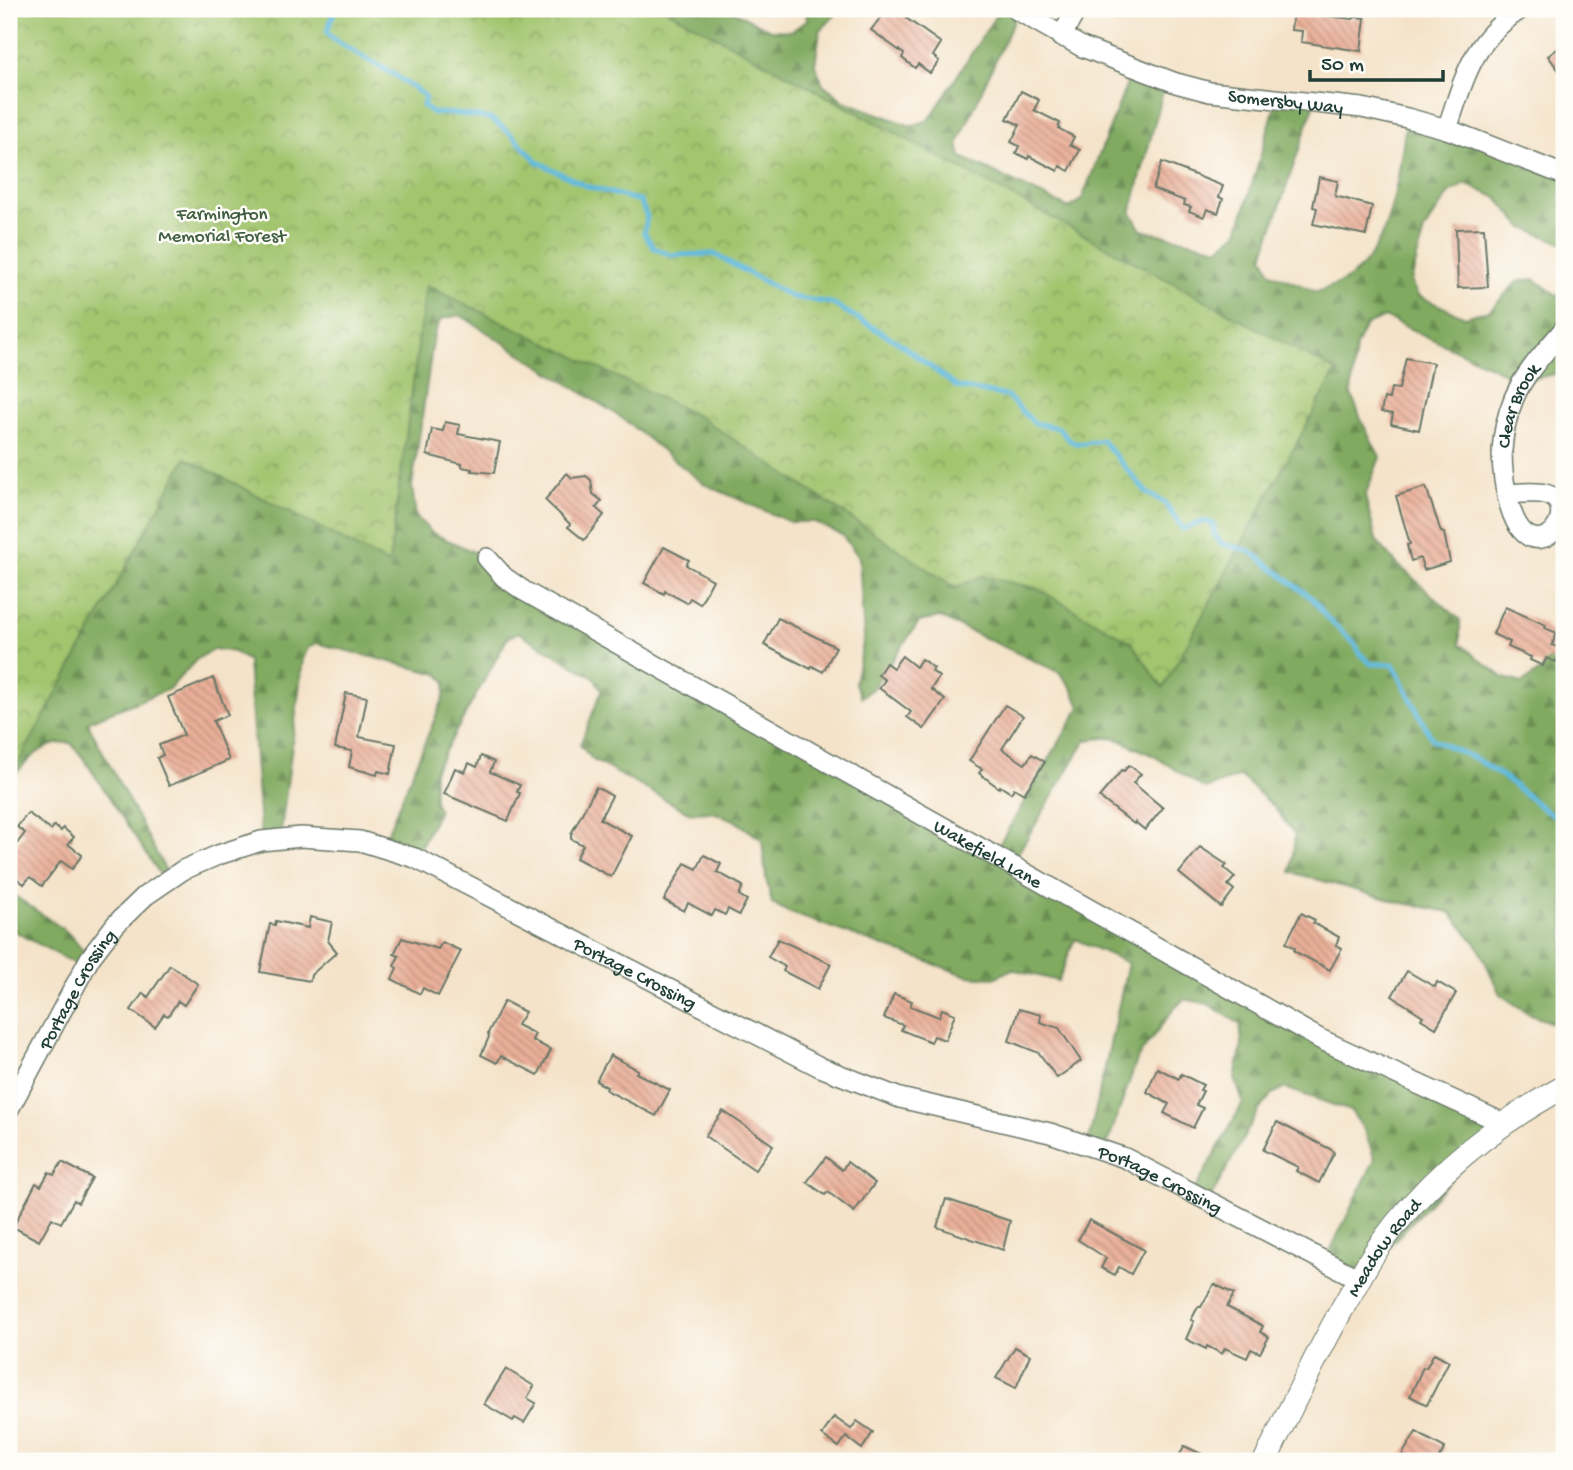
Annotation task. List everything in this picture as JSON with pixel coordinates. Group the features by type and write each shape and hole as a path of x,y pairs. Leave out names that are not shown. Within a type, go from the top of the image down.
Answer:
{"street":[{"name":"Somersby Way","path":"1015,9 1061,37 1127,66 1210,92 1362,108 1447,129 1564,175"},
{"path":"1061,37 1076,9"},
{"path":"1447,129 1465,75 1477,51 1489,33 1521,9"},
{"name":"Clear Brook","path":"1508,494 1502,452 1508,413 1522,381 1564,329"},
{"name":"Wakefield Lane","path":"487,558 504,577 524,592 1320,1039 1503,1123"},
{"name":"Portage Crossing","path":"9,1109 90,958 116,924 145,896 183,870 261,841 302,837 359,841 415,858 820,1067 900,1098 1050,1132 1125,1158 1359,1279"},
{"name":"Meadow Road","path":"1265,1461 1322,1345 1379,1246 1436,1180 1503,1123 1564,1087"}],"green space":[{"path":"9,9 729,9 770,30 792,31 807,20 806,9 841,9 820,31 815,64 823,84 844,101 911,126 929,120 1000,9 1018,11 958,143 961,157 1069,208 1082,199 1133,68 1166,80 1131,213 1141,230 1219,248 1238,232 1277,99 1315,102 1263,256 1271,273 1317,292 1347,279 1363,265 1375,248 1392,206 1407,118 1564,175 1564,244 1522,227 1496,197 1465,184 1449,193 1424,230 1411,282 1418,296 1465,317 1490,310 1517,282 1534,279 1564,300 1564,372 1522,381 1385,317 1366,325 1356,346 1351,393 1380,457 1365,496 1376,540 1395,562 1460,620 1460,644 1504,678 1522,683 1542,670 1564,635 1564,1027 1531,1015 1500,994 1478,946 1450,912 1398,902 1291,872 1295,835 1272,805 1240,776 1205,789 1154,756 1113,737 1086,740 1011,865 1320,1039 1503,1123 1359,1279 1325,1261 1375,1159 1364,1130 1351,1111 1285,1088 1272,1094 1257,1113 1209,1201 1193,1193 1243,1103 1235,1078 1242,1044 1240,1024 1208,1004 1184,999 1138,1057 1105,1151 1088,1144 1128,963 1075,939 1058,981 1012,969 994,978 968,976 788,912 772,903 762,840 734,820 713,812 690,813 593,760 580,745 602,690 594,678 518,632 507,639 434,771 434,802 439,810 415,858 381,848 444,697 446,682 438,674 317,643 308,648 303,659 280,839 261,841 248,661 234,652 215,649 197,659 169,689 91,720 88,724 170,879 165,882 71,743 43,749 28,760 9,782","holes":["460,315 622,418 704,484 790,522 815,522 842,535 859,557 864,638 855,683 861,697 873,688 919,622 939,617 1059,672 1072,688 1080,707 993,855 504,577 487,558 432,533 416,517 412,486 434,334 441,319"]},
{"name":"Farmington Memorial Forest","path":"9,9 665,9 1336,371 1163,688 1131,642 1036,588 981,576 956,588 698,416 426,285 389,564 186,458 9,780"},
{"path":"9,892 66,931 90,958 84,969 9,928"}],"building":[{"path":"887,9 901,9 909,15 906,18 941,43 933,56 939,61 930,73 918,64 915,68 902,58 904,54 871,30"},
{"path":"1293,12 1365,18 1361,51 1301,42 1302,31 1291,30"},
{"path":"1564,44 1564,77 1548,56"},
{"path":"1021,91 1039,100 1034,110 1060,123 1058,128 1074,137 1070,145 1080,150 1069,171 1060,166 1058,171 1029,156 1028,159 1016,153 1019,146 1011,142 1020,125 1007,119"},
{"path":"1162,162 1223,186 1219,197 1223,199 1218,213 1207,209 1204,217 1189,211 1191,207 1184,205 1185,201 1153,189"},
{"path":"1319,177 1338,181 1335,196 1372,206 1366,235 1313,224 1317,208 1313,207"},
{"path":"1484,228 1488,287 1458,288 1456,229"},
{"path":"1406,358 1433,363 1419,430 1391,424 1393,414 1381,412 1384,398 1389,399 1391,388 1399,389"},
{"path":"445,422 460,425 458,434 500,442 494,473 471,471 472,469 462,467 462,464 427,455 432,429 443,431"},
{"path":"567,473 572,478 586,476 591,480 593,494 602,501 596,508 604,515 584,540 568,527 570,524 545,500"},
{"path":"1426,487 1441,532 1444,533 1450,562 1424,570 1420,558 1411,561 1407,545 1410,544 1396,496"},
{"path":"664,547 689,560 686,565 713,580 700,604 690,598 687,603 644,583"},
{"path":"1505,607 1546,625 1545,628 1557,633 1552,645 1562,649 1556,662 1546,658 1543,666 1530,660 1531,657 1508,647 1510,642 1493,634"},
{"path":"778,618 836,647 823,672 812,666 811,669 764,645"},
{"path":"902,656 916,667 921,659 934,668 932,671 939,677 931,689 945,700 924,729 907,717 911,712 879,688 885,680 878,675 886,663 893,668"},
{"path":"213,678 228,715 213,721 229,760 169,786 157,758 163,755 159,745 184,735 168,697"},
{"path":"346,693 367,697 359,737 396,744 390,774 378,771 377,775 349,767 352,751 335,748"},
{"path":"1005,705 1023,716 1002,749 1025,764 1032,754 1045,762 1024,794 1014,788 1011,793 1000,786 999,788 979,773 982,769 969,761"},
{"path":"481,756 494,762 490,772 520,785 517,792 520,793 508,821 444,794 455,768 465,772 469,763 477,767"},
{"path":"1129,765 1141,774 1133,783 1163,808 1145,830 1099,797"},
{"path":"596,787 612,796 600,819 632,836 611,877 576,858 583,845 571,839 571,834"},
{"path":"28,813 51,830 54,826 61,831 63,828 74,837 68,844 82,855 72,869 61,861 42,886 30,877 24,884 9,872 9,854 25,833 17,827"},
{"path":"1200,847 1227,865 1224,868 1235,877 1228,885 1234,890 1221,907 1179,873"},
{"path":"704,855 721,864 717,872 743,886 739,895 747,900 739,915 728,909 725,915 715,910 712,916 688,903 684,911 664,900 685,863 697,869"},
{"path":"1301,913 1339,937 1336,945 1342,948 1330,970 1294,951 1295,948 1286,943"},
{"path":"310,917 332,922 328,941 337,952 311,975 310,981 260,972 270,924 275,925 276,921 308,928"},
{"path":"402,938 438,949 442,942 461,951 438,996 423,988 420,994 392,979 399,956 394,954"},
{"path":"778,939 831,964 818,989 783,971 785,967 768,957"},
{"path":"170,965 198,984 184,1005 178,1001 168,1016 164,1014 155,1027 131,1010 143,993 148,997"},
{"path":"1407,971 1435,987 1437,982 1456,993 1436,1028 1392,996"},
{"path":"894,994 912,1001 910,1006 939,1017 942,1009 955,1014 945,1040 934,1036 931,1042 901,1030 903,1025 884,1018"},
{"path":"504,1001 525,1012 517,1025 535,1034 532,1040 551,1050 538,1075 501,1056 497,1063 481,1055 489,1037 488,1033"},
{"path":"1019,1009 1041,1015 1040,1022 1059,1028 1081,1061 1057,1078 1039,1053 1009,1041"},
{"path":"610,1055 638,1070 636,1073 670,1090 656,1116 606,1090 607,1087 596,1081"},
{"path":"1157,1068 1179,1079 1181,1074 1203,1085 1196,1105 1203,1108 1193,1128 1164,1113 1169,1104 1147,1092"},
{"path":"723,1111 773,1145 755,1170 705,1136"},
{"path":"1277,1122 1332,1150 1334,1153 1319,1183 1296,1171 1298,1167 1263,1150"},
{"path":"826,1157 842,1170 847,1162 875,1183 854,1212 828,1192 825,1195 807,1182"},
{"path":"62,1162 92,1178 78,1203 74,1200 61,1223 52,1218 39,1241 13,1227 36,1183 41,1186 49,1172 54,1175"},
{"path":"946,1199 1010,1221 1003,1250 937,1227"},
{"path":"1089,1220 1144,1250 1131,1274 1119,1267 1115,1275 1101,1268 1106,1258 1078,1240"},
{"path":"1214,1284 1234,1294 1227,1307 1263,1326 1260,1332 1269,1337 1260,1353 1251,1349 1247,1358 1225,1348 1222,1354 1186,1339 1194,1321 1191,1320"},
{"path":"1015,1347 1030,1355 1016,1388 996,1378"},
{"path":"1434,1353 1449,1361 1427,1405 1410,1396 1423,1367 1426,1368"},
{"path":"506,1369 534,1386 527,1398 536,1403 524,1423 515,1418 513,1421 484,1404"},
{"path":"834,1417 851,1429 857,1421 873,1432 862,1449 846,1437 839,1447 822,1435"},
{"path":"1416,1432 1445,1448 1437,1461 1413,1461 1402,1455"},
{"path":"1184,1446 1217,1461 1177,1461"}],"waterway":[{"path":"334,13 327,31 334,40 425,96 423,106 433,113 491,119 510,133 538,162 586,186 640,201 647,217 644,233 654,248 671,255 714,254 792,297 831,303 898,342 957,387 1007,396 1034,423 1059,428 1073,442 1102,440 1147,493 1164,502 1183,529 1205,521 1213,524 1215,536 1222,544 1250,551 1313,599 1326,617 1355,644 1371,664 1393,664 1432,739 1476,759 1546,811 1564,820"}]}
